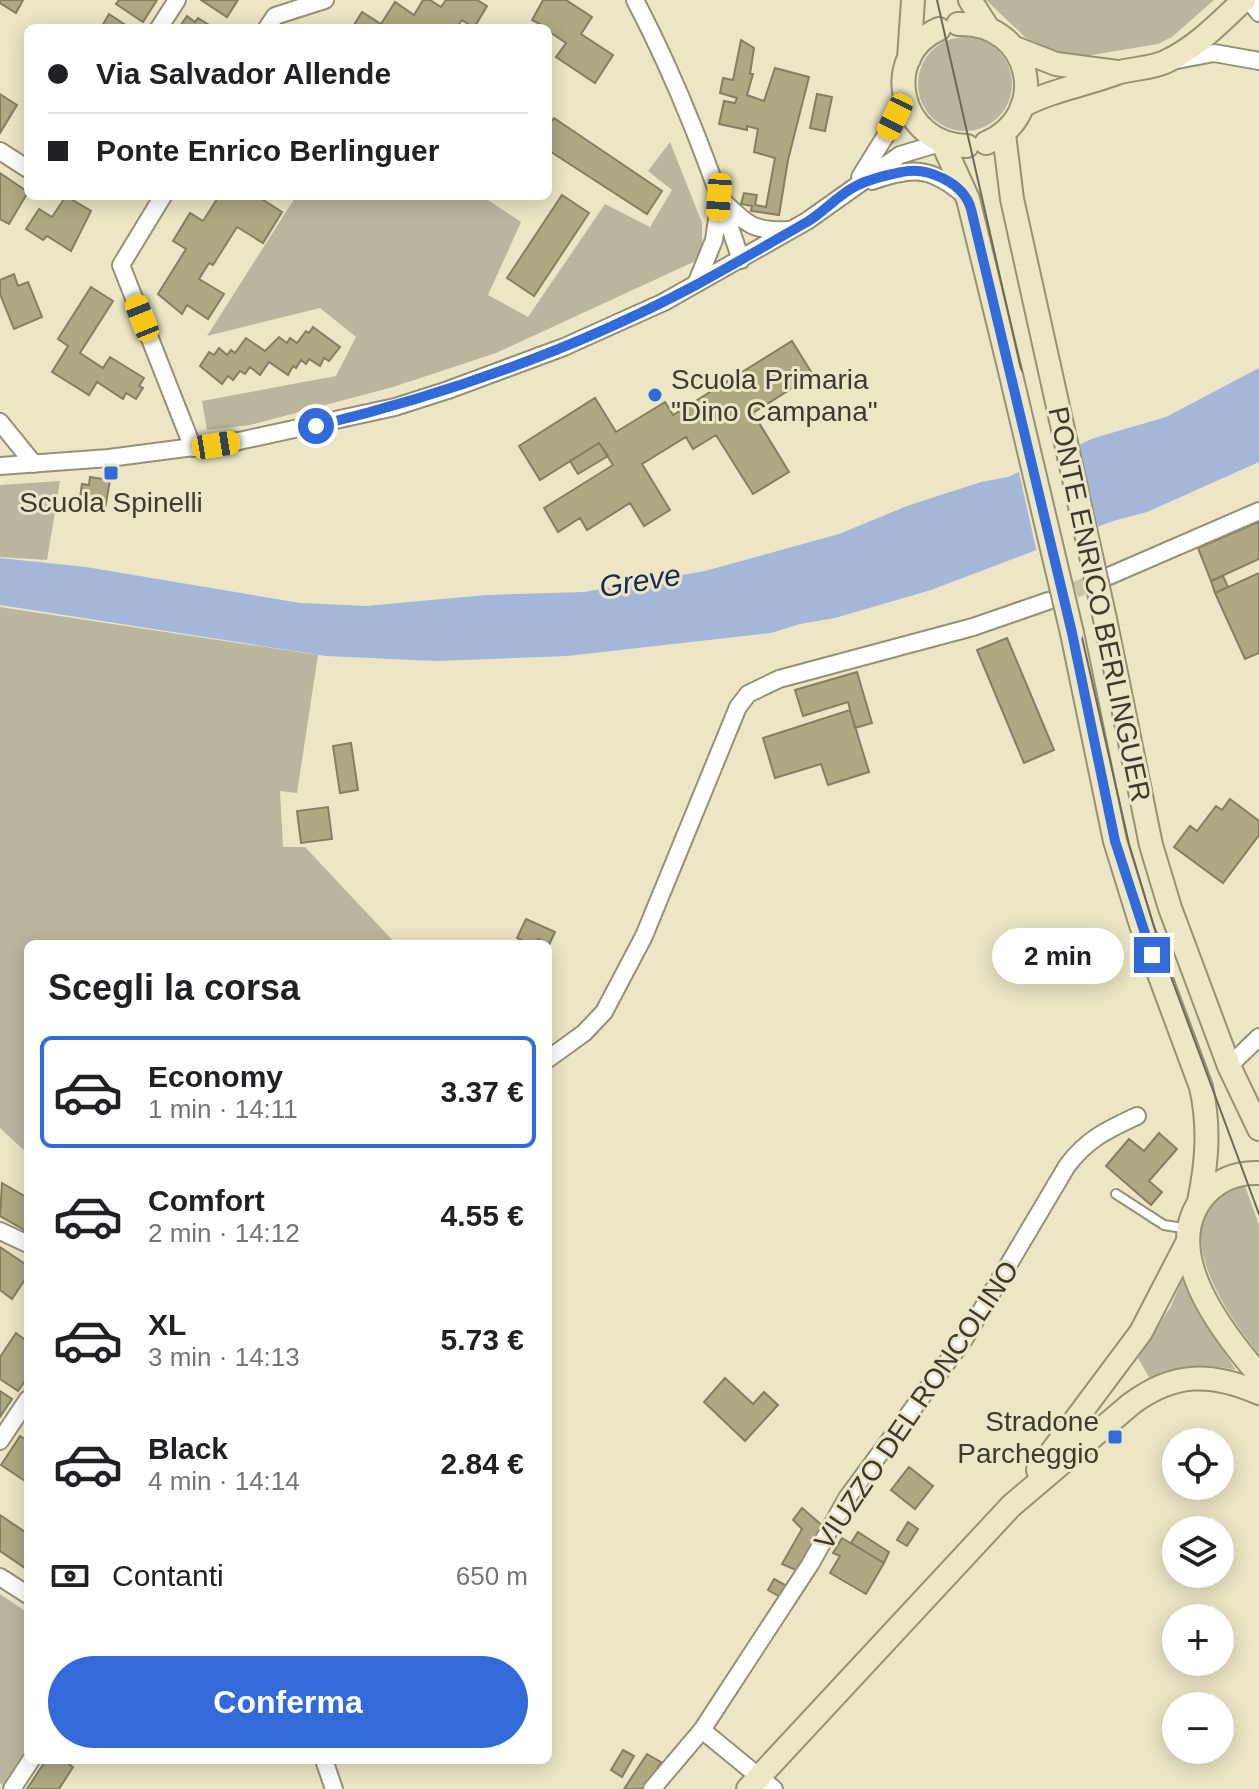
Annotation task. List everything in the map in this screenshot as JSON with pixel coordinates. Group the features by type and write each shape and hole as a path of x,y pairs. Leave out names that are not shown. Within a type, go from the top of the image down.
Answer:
{"main road":[{"path":"913,0 904,80 905,99 910,114 920,128 942,143 986,141 1022,106 1056,91 1164,62 1190,48 1246,0"},
{"path":"970,0 988,28 1015,48 1056,64 1118,72"},
{"path":"908,63 922,39 949,26 988,28"},
{"path":"1015,48 1026,76 1022,106"},
{"name":"PONTE ENRICO BERLINGUER","path":"986,141 1012,199 1105,619 1151,845 1170,908 1229,1066 1259,1129"},
{"name":"PONTE ENRICO BERLINGUER","path":"942,143 968,199 1072,633 1119,854 1142,928 1201,1087 1208,1135 1199,1202 1188,1235 1141,1332 1011,1506"},
{"path":"1199,1202 1210,1190 1230,1177 1259,1173"},
{"path":"1188,1235 1193,1268 1206,1300 1224,1332 1259,1375"},
{"path":"760,1785 1011,1506 1103,1426 1149,1392 1182,1380 1210,1377 1259,1393"}],"street":[{"path":"162,24 177,0"},
{"path":"270,24 275,16 325,0"},
{"path":"635,0 679,87 741,260"},
{"path":"1246,0 1259,13"},
{"path":"1164,62 1214,53 1259,61"},
{"path":"855,186 905,99"},
{"path":"0,466 193,448 316,426 435,394 564,347 696,284 823,211 900,155 942,143"},
{"path":"0,151 24,166"},
{"path":"855,186 895,173 918,170 940,177 968,199"},
{"path":"719,197 754,228 791,230"},
{"path":"696,284 714,240 719,197"},
{"path":"161,200 121,265 193,448"},
{"path":"0,422 34,464"},
{"path":"1109,576 1259,511"},
{"path":"552,1056 584,1033 604,1012 644,936 738,707 748,694 779,679 973,627 1048,601"},
{"path":"1229,1066 1259,1037"},
{"name":"VIUZZO DEL RONCOLINO","path":"652,1789 702,1730 811,1563 847,1498 965,1338 1067,1166 1084,1144 1095,1136 1137,1116"},
{"path":"0,1231 24,1242"},
{"path":"0,1441 24,1405"},
{"path":"0,1577 24,1592"},
{"path":"702,1730 760,1785"},
{"path":"12,1789 28,1764"},
{"path":"325,1764 334,1789"}],"lane":[{"path":"1116,1194 1164,1225 1188,1235"}],"shaded area":[{"path":"986,0 1214,0 1172,37 1158,44 1080,57 1057,52 1026,38"},
{"path":"965,37 983,41 998,51 1008,66 1012,84 1008,102 998,117 983,127 965,131 947,127 932,117 922,102 918,84 922,66 932,51 947,41"},
{"path":"670,142 702,223 702,258 496,353 393,387 250,425 207,430 202,401 336,376 356,337 320,308 207,336 293,200 488,200 521,222 488,295 528,317 605,204 650,227 672,190 648,171"},
{"path":"60,481 47,560 0,557 0,485"},
{"path":"0,607 318,655 297,793 280,791 283,847 305,847 392,940 24,940 24,1150 0,1128"},
{"path":"1245,1186 1259,1225 1259,1354 1216,1289 1201,1239 1205,1217 1219,1199"},
{"path":"1182,1280 1199,1315 1236,1370 1192,1367 1150,1379 1138,1358 1171,1306"},
{"path":"0,1594 24,1610 24,1759 6,1788 0,1783"}],"water":[{"path":"1259,368 1259,462 1147,512 1113,521 931,590 771,633 567,656 437,661 326,656 0,605 0,558 86,567 300,603 366,606 486,595 584,592 705,571 839,534 907,506 981,482 1008,477 1094,438 1166,417"}],"pier":[{"path":"1078,441 1099,530 1037,553 1018,468"}],"building":[{"path":"0,0 23,0 16,13"},
{"path":"119,0 157,0 143,22 116,4"},
{"path":"201,0 238,0 227,17"},
{"path":"423,0 430,0 441,7 446,0 477,0 487,6 476,24 462,20 459,24 381,24 395,2 414,15"},
{"path":"543,0 566,0 592,17 581,34 613,55 595,83 556,57 566,43 552,34 552,24 532,20"},
{"path":"362,12 381,24 354,24"},
{"path":"109,14 124,24 103,24"},
{"path":"187,16 195,22 198,18 208,24 182,24"},
{"path":"741,40 754,48 750,74 753,74 747,95 764,101 775,68 809,77 788,160 779,215 751,211 752,206 741,204 744,193 757,195 755,205 766,207 775,158 754,152 758,129 719,124 724,101 735,103 737,98 720,93 723,78 733,80"},
{"path":"0,94 17,105 0,133"},
{"path":"817,94 832,97 825,131 810,128"},
{"path":"554,118 662,191 647,214 552,153"},
{"path":"0,173 24,189 24,199 9,224 0,219"},
{"path":"562,195 589,213 534,296 507,278"},
{"path":"63,200 73,200 91,211 71,251 47,236 43,240 26,229 39,209 52,217"},
{"path":"216,200 263,200 282,212 263,243 237,227 213,265 209,263 199,279 224,294 208,319 187,305 182,314 158,294 186,249 173,241 190,213 203,221"},
{"path":"14,274 18,286 28,282 42,317 14,329 0,294 0,280"},
{"path":"91,287 113,301 80,353 103,368 110,357 144,378 139,386 143,388 136,399 126,393 123,399 97,382 89,395 52,372 68,346 58,339"},
{"path":"313,327 340,347 329,361 324,358 320,366 309,359 306,364 301,360 288,375 269,362 260,375 250,367 245,374 240,371 233,380 228,376 222,384 200,366 209,352 214,355 219,348 227,355 231,350 235,353 246,338 265,351 279,337 287,343 290,338 297,343"},
{"path":"792,341 813,375 753,413 789,472 753,494 716,435 693,449 686,437 642,464 670,510 644,526 630,503 587,530 580,518 558,532 544,508 613,465 599,443 540,480 519,446 595,398 616,432 665,402 673,415"},
{"path":"599,443 608,456 578,474 570,461"},
{"path":"90,477 110,480 105,509 79,505 82,484 89,485"},
{"path":"127,496 137,497 135,513 125,512"},
{"path":"1259,522 1259,559 1211,581 1198,548"},
{"path":"1259,573 1259,653 1245,659 1215,593"},
{"path":"1223,576 1228,587 1215,593 1211,581"},
{"path":"1007,638 1054,750 1024,763 977,650"},
{"path":"857,672 872,723 855,728 848,702 803,716 795,690"},
{"path":"850,710 869,772 828,785 821,764 775,778 763,738"},
{"path":"351,743 358,790 340,793 333,746"},
{"path":"1230,799 1259,821 1259,835 1223,883 1174,847 1190,826 1197,831 1216,806 1222,810"},
{"path":"328,807 332,839 301,843 297,811"},
{"path":"526,919 555,932 551,940 517,938"},
{"path":"1159,1133 1177,1149 1149,1181 1162,1192 1151,1205 1106,1166 1129,1139 1144,1151"},
{"path":"2,1183 24,1196 24,1230 0,1216"},
{"path":"0,1247 24,1263 24,1281 12,1299 0,1290"},
{"path":"16,1333 24,1339 24,1383 18,1391 0,1379 0,1357"},
{"path":"725,1378 753,1404 764,1392 778,1405 745,1441 704,1402"},
{"path":"0,1391 12,1399 0,1417"},
{"path":"20,1436 24,1438 24,1480 1,1465"},
{"path":"909,1467 933,1486 915,1509 891,1490"},
{"path":"802,1508 824,1527 798,1571 782,1564 802,1529 793,1520"},
{"path":"0,1515 24,1531 24,1567 0,1551"},
{"path":"908,1522 918,1529 907,1546 897,1540"},
{"path":"858,1532 889,1552 884,1563 851,1543"},
{"path":"842,1538 884,1563 866,1594 830,1573 840,1556 833,1553"},
{"path":"774,1579 787,1586 780,1597 768,1590"},
{"path":"623,1750 634,1756 622,1777 611,1770"},
{"path":"647,1754 661,1762 644,1789 624,1789"},
{"path":"43,1764 68,1764 73,1767 59,1789 27,1789"}],"tunnel":[{"path":"1053,599 1106,577"}],"tram line":[{"path":"937,0 1129,844 1161,950 1259,1214"}],"place":[{"name":"Scuola Primaria \"Dino Campana\"","path":"655,395"},
{"name":"Scuola Spinelli","path":"111,473"},
{"name":"Stradone Parcheggio","path":"1115,1437"}],"route":[{"path":"316,426 395,407 564,347 664,302 741,260 807,221 855,186 911,170 946,180 968,199 971,209 1081,671 1115,841 1152,955"}],"water label":[{"name":"Greve","path":"640,581"}]}
